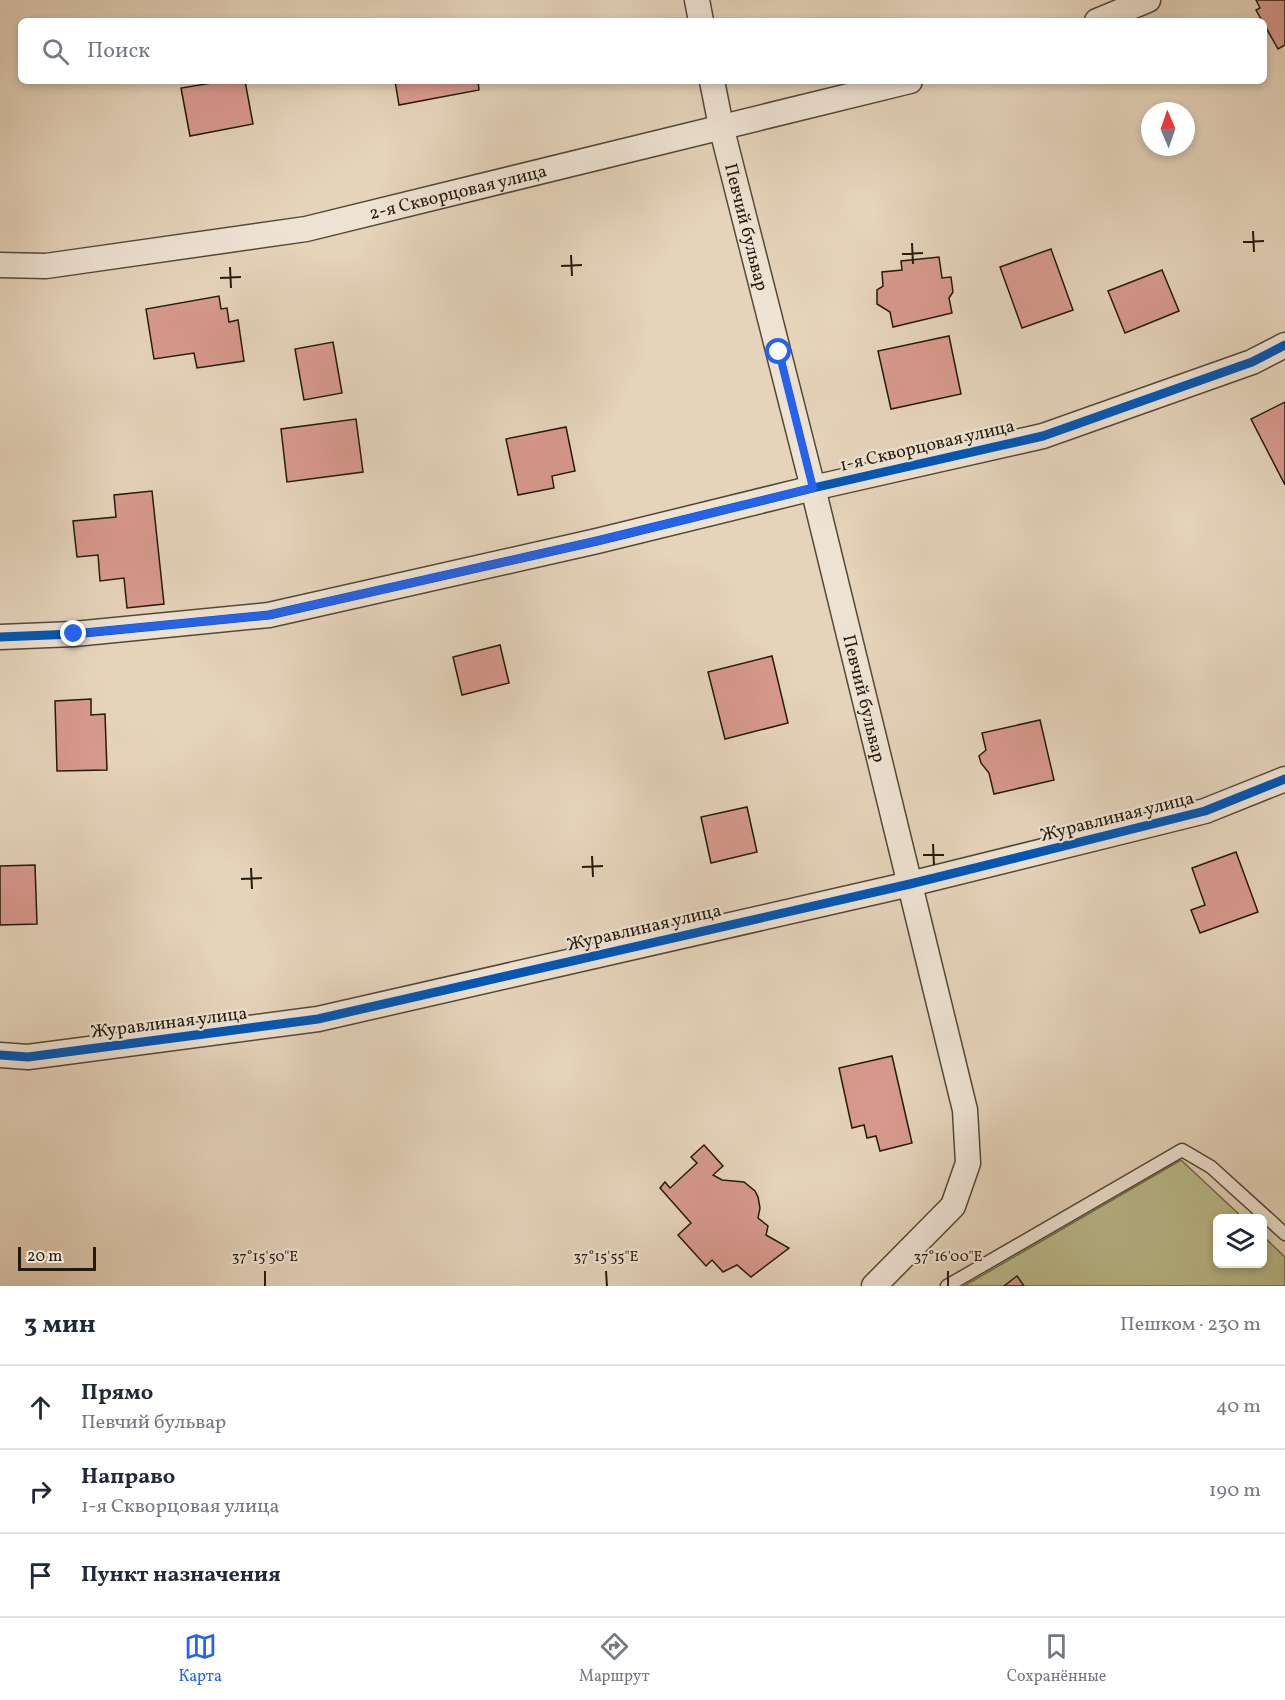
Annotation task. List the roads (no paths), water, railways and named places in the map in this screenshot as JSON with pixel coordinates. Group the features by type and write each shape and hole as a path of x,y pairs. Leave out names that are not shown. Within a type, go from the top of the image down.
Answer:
{"street":[{"path":"697,0 700,18"},
{"path":"1104,18 1148,0"},
{"name":"Певчий бульвар","path":"713,84 721,126 813,488 965,1110 968,1163 953,1206 874,1286"},
{"name":"2-я Скворцовая улица","path":"0,265 46,266 306,229 897,84"},
{"name":"1-я Скворцовая улица","path":"0,637 74,634 269,615 597,541 813,488 1043,436 1252,362 1285,345"},
{"name":"Журавлиная улица","path":"0,1055 28,1057 318,1019 910,884 1205,811 1285,779"}],"lane":[{"path":"947,1286 1182,1150 1211,1167 1285,1234"}]}
